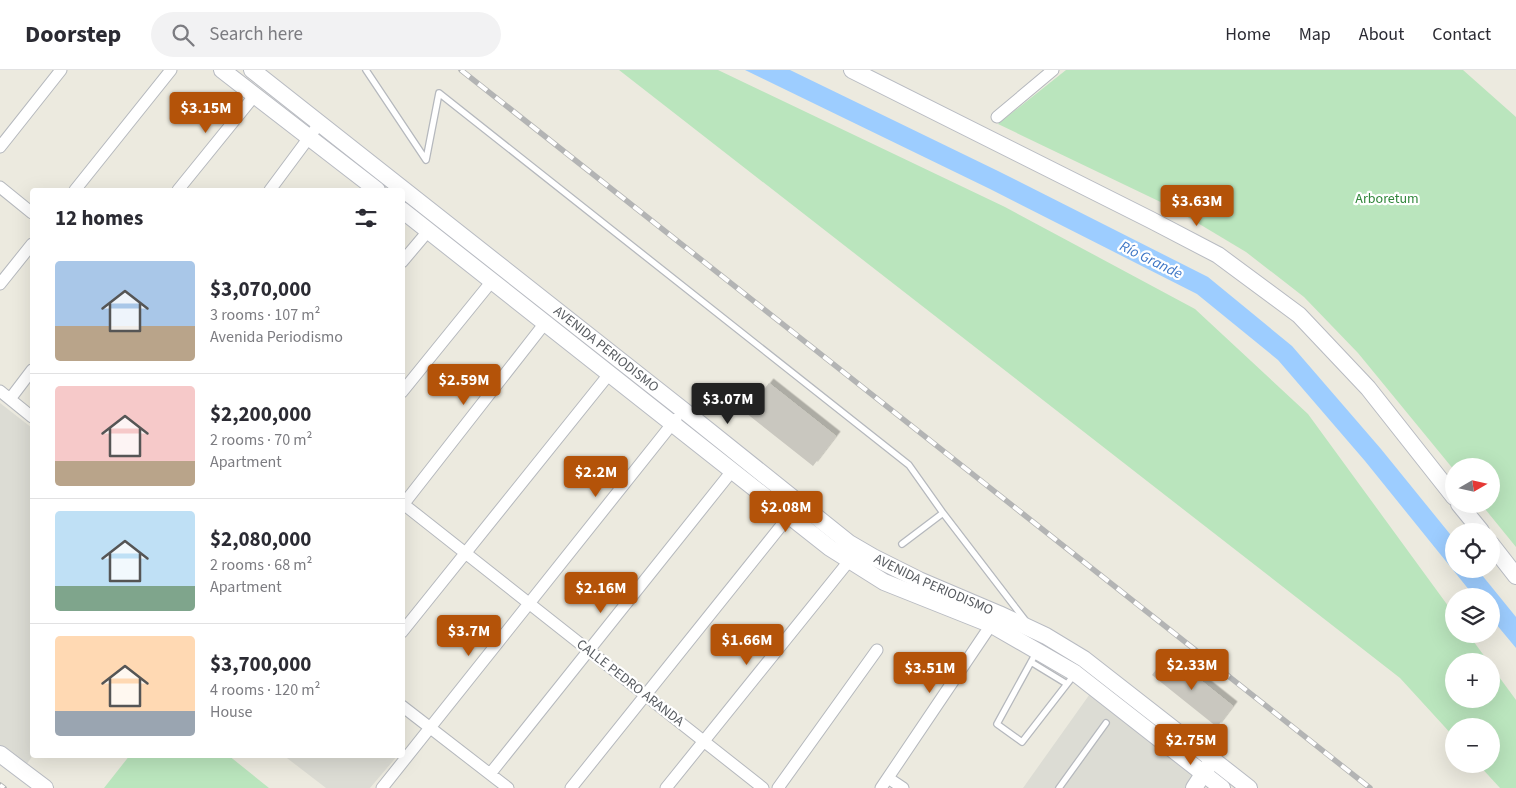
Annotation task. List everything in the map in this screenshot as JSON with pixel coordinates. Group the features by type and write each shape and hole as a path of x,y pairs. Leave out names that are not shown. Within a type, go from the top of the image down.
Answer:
{"street":[{"path":"0,147 61,70"},
{"path":"77,188 171,70"},
{"name":"AVENIDA PERIODISMO","path":"222,70 255,95 314,131 389,188"},
{"path":"852,70 1218,255 1299,315 1368,388 1445,486"},
{"path":"997,117 1053,70"},
{"name":"AVENIDA PERIODISMO","path":"261,73 314,131 371,188"},
{"path":"180,188 255,95"},
{"path":"271,188 314,131"},
{"path":"0,187 30,211"},
{"name":"AVENIDA PERIODISMO","path":"405,200 683,410 849,543 873,558 996,619 1037,644 1084,659 1212,759 1221,783"},
{"name":"AVENIDA PERIODISMO","path":"405,212 789,516 849,561 884,582 906,592 996,619"},
{"path":"405,258 428,230"},
{"path":"0,284 30,246"},
{"path":"405,388 492,281"},
{"path":"405,501 545,323"},
{"path":"10,399 30,373"},
{"path":"405,628 610,373"},
{"path":"0,391 30,415"},
{"path":"382,788 683,410"},
{"path":"490,774 732,471"},
{"name":"CALLE PEDRO ARANDA","path":"405,506 763,788"},
{"path":"1466,513 1474,523"},
{"path":"571,788 789,516"},
{"path":"1500,556 1516,576"},
{"path":"666,788 849,561"},
{"path":"903,788 885,783 996,619"},
{"name":"AVENIDA PERIODISMO","path":"1037,644 1071,679 1204,774 1221,783 1249,788"},
{"path":"778,788 877,650"},
{"path":"405,708 508,788"},
{"path":"0,754 45,788"},
{"path":"1194,788 1212,759"}],"lane":[{"path":"366,70 426,160 439,93 909,465 1037,644 997,724 1022,742 1071,679 1084,659"},
{"path":"902,544 943,513"},
{"path":"1059,788 1106,723"}],"shaded area":[{"path":"0,403 30,426 31,758 18,777 0,764"},
{"path":"1092,691 1197,773 1186,788 1023,788"},
{"path":"287,758 395,758 370,788 326,788"}],"green space":[{"path":"619,70 718,70 1005,207 1195,309 1308,414 1445,602 1445,643 1475,643 1482,653 1445,653 1445,708 1500,708 1500,678 1516,700 1516,788 1500,788 1486,773 1500,773 1500,718 1445,718 1445,727 1400,678"},
{"name":"Arboretum","path":"1066,70 1463,70 1516,117 1516,547 1500,527 1500,523 1496,523 1488,513 1500,513 1500,458 1445,459 1358,353 1304,297 1246,252 1171,207 998,124"},
{"path":"128,758 232,758 269,788 104,788"}],"water":[{"name":"Río Grande","path":"745,70 790,70 998,171 1208,277 1292,346 1381,449 1445,528 1445,560 1365,461 1278,360 1197,294 990,189"},
{"path":"1459,578 1484,578 1492,588 1468,588"},
{"path":"1500,597 1516,617 1516,648 1500,629"}],"building":[{"path":"769,383 836,436 813,466 746,413"},
{"path":"1168,654 1233,706 1217,727 1152,675"}],"railway":[{"path":"461,70 1370,788"},
{"path":"0,785 4,788"}]}
